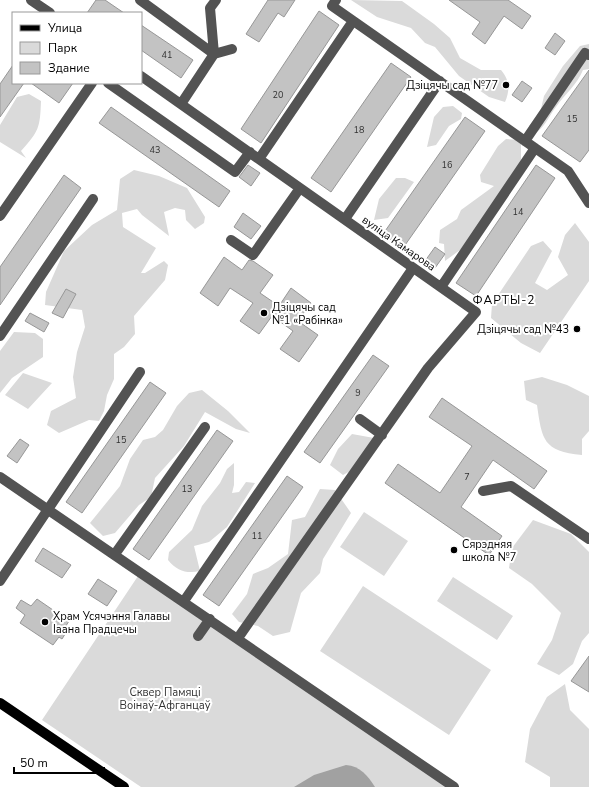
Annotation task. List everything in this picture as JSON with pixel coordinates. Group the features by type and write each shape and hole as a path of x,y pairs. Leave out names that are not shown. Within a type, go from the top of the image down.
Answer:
{"main road":[{"path":"0,703 124,787"}],"street":[{"path":"31,0 49,12"},
{"path":"140,0 214,54"},
{"path":"181,104 214,54 210,8 216,0"},
{"path":"334,3 353,21 568,171 589,203"},
{"path":"259,158 353,21"},
{"path":"214,54 232,49"},
{"path":"525,141 585,53 589,55"},
{"name":"вуліца Камарова","path":"142,77 441,287 535,148"},
{"path":"345,219 440,81"},
{"path":"0,216 91,84"},
{"path":"109,84 235,172 250,152"},
{"path":"231,240 253,255 300,188"},
{"path":"0,336 93,199"},
{"path":"184,601 413,268"},
{"path":"238,638 428,368 476,312 441,287"},
{"path":"0,581 140,372"},
{"path":"360,419 382,435"},
{"path":"115,554 205,428"},
{"path":"0,477 184,601 454,787"},
{"path":"483,491 511,486 589,539"},
{"path":"198,636 210,619"}],"green space":[{"path":"351,0 402,1 434,24 450,38 460,58 481,70 501,70 508,82 508,93 505,102 489,97 459,76 435,47 425,43 411,28 377,17"},
{"path":"589,44 589,69 583,70 574,85 559,102 543,126 537,132 529,126 540,113 544,96 563,66 580,46"},
{"path":"29,94 41,101 41,110 39,123 35,134 21,151 26,158 0,142 0,125 17,97"},
{"path":"453,106 462,113 461,119 449,126 436,145 427,147 434,117 443,107"},
{"path":"506,139 521,140 521,165 478,227 460,250 445,261 444,244 439,243 440,230 457,219 461,210 494,186 481,182 480,175 498,146"},
{"path":"134,170 159,176 187,188 205,217 204,223 195,229 186,220 185,210 175,208 164,212 169,236 142,215 137,209 122,213 123,227 156,248 141,273 145,273 164,261 168,265 165,280 134,316 135,334 124,347 114,354 114,379 107,395 104,411 99,421 89,420 59,433 47,425 51,411 76,398 73,377 77,352 85,327 82,310 45,305 46,292 64,251 92,225 117,210 120,179"},
{"path":"396,178 405,178 414,182 388,218 374,220 379,199"},
{"path":"575,223 589,242 589,281 540,353 521,343 491,318 492,304 531,246 543,241 552,251 535,283 547,290 568,275 558,257 565,235"},
{"path":"14,332 35,333 43,339 43,357 12,378 0,393 0,351"},
{"path":"23,373 52,383 28,409 5,395"},
{"path":"542,377 567,385 589,396 589,431 582,439 582,455 569,453 552,447 543,435 537,405 526,400 524,381"},
{"path":"202,390 228,411 250,433 236,429 205,412 184,446 155,478 151,497 139,505 115,533 103,536 90,523 120,486 130,459 143,440 155,437 163,430 177,406 189,393"},
{"path":"352,434 374,438 354,469 343,475 330,465 338,449"},
{"path":"234,463 234,485 232,493 239,492 246,482 255,483 227,527 209,542 194,546 200,571 182,571 171,564 168,560 169,552 192,530 202,506 220,483 227,469"},
{"path":"320,489 335,490 351,513 323,559 320,573 301,593 290,632 273,636 258,626 239,622 232,614 247,594 253,574 268,568 288,554 292,520 305,517"},
{"path":"364,512 408,541 384,576 340,547"},
{"path":"533,520 571,534 589,552 589,633 582,641 573,664 559,675 537,664 552,640 561,613 532,584 509,568 512,548"},
{"name":"Сквер Памяці Воінаў-Афганцаў","path":"138,576 447,787 141,787 42,720"},
{"path":"453,577 513,616 497,640 437,601"},
{"path":"363,586 491,670 449,735 320,651"},
{"path":"565,684 570,710 589,729 589,787 550,787 550,777 525,762 530,729 547,697"}],"shaded area":[{"path":"346,765 355,767 363,772 375,787 294,787 314,775"}],"building":[{"path":"96,0 105,0 123,12 88,12"},
{"path":"268,0 295,0 284,17 278,13 259,42 246,34"},
{"path":"449,0 508,0 531,16 522,29 504,16 485,44 472,34 480,22"},
{"path":"319,11 339,25 261,143 241,129"},
{"path":"142,26 193,60 181,78 142,51"},
{"path":"555,33 565,41 555,55 545,48"},
{"path":"391,63 411,77 331,192 311,178"},
{"path":"12,66 12,84 23,84 0,117 0,84"},
{"path":"589,70 589,150 580,162 542,136"},
{"path":"522,81 532,88 522,102 512,95"},
{"path":"32,84 72,84 59,103"},
{"path":"111,107 230,191 219,207 99,123"},
{"path":"465,117 485,131 403,248 383,234"},
{"path":"248,165 260,173 251,186 239,177"},
{"path":"536,165 555,178 476,296 456,283"},
{"path":"64,175 81,188 0,305 0,267"},
{"path":"243,213 261,226 251,239 234,227"},
{"path":"435,247 445,254 435,268 425,261"},
{"path":"224,257 242,270 249,260 253,261 273,275 260,293 279,306 291,288 311,303 298,321 318,335 299,362 280,349 293,331 272,316 259,334 240,321 253,303 230,288 218,306 200,293"},
{"path":"66,289 76,294 63,318 52,313"},
{"path":"30,313 49,323 44,332 25,321"},
{"path":"373,355 389,366 320,463 304,452"},
{"path":"150,382 166,393 82,513 66,502"},
{"path":"442,398 547,471 534,489 493,460 461,507 502,536 489,555 385,483 398,464 440,493 472,446 429,417"},
{"path":"217,430 233,441 149,560 133,549"},
{"path":"20,439 29,445 17,463 7,456"},
{"path":"287,476 303,487 219,606 203,595"},
{"path":"43,548 71,565 62,578 35,561"},
{"path":"98,579 117,591 107,606 88,594"},
{"name":"Храм Усячэння Галавы Іаана Прадцечы","path":"37,599 69,621 64,629 67,631 62,639 59,637 53,645 20,623 25,615 16,608 21,600 31,606"},
{"path":"589,656 589,692 571,681"}],"place":[{"name":"Дзіцячы сад №77","path":"506,85"},
{"name":"Дзіцячы сад №1 «Рабінка»","path":"264,313"},
{"name":"Дзіцячы сад №43","path":"577,329"},
{"name":"Сярэдняя школа №7","path":"454,550"},
{"name":"Храм Усячэння Галавы Іаана Прадцечы","path":"45,622"}],"district":[{"name":"ФАРТЫ-2","path":"504,300"}]}
